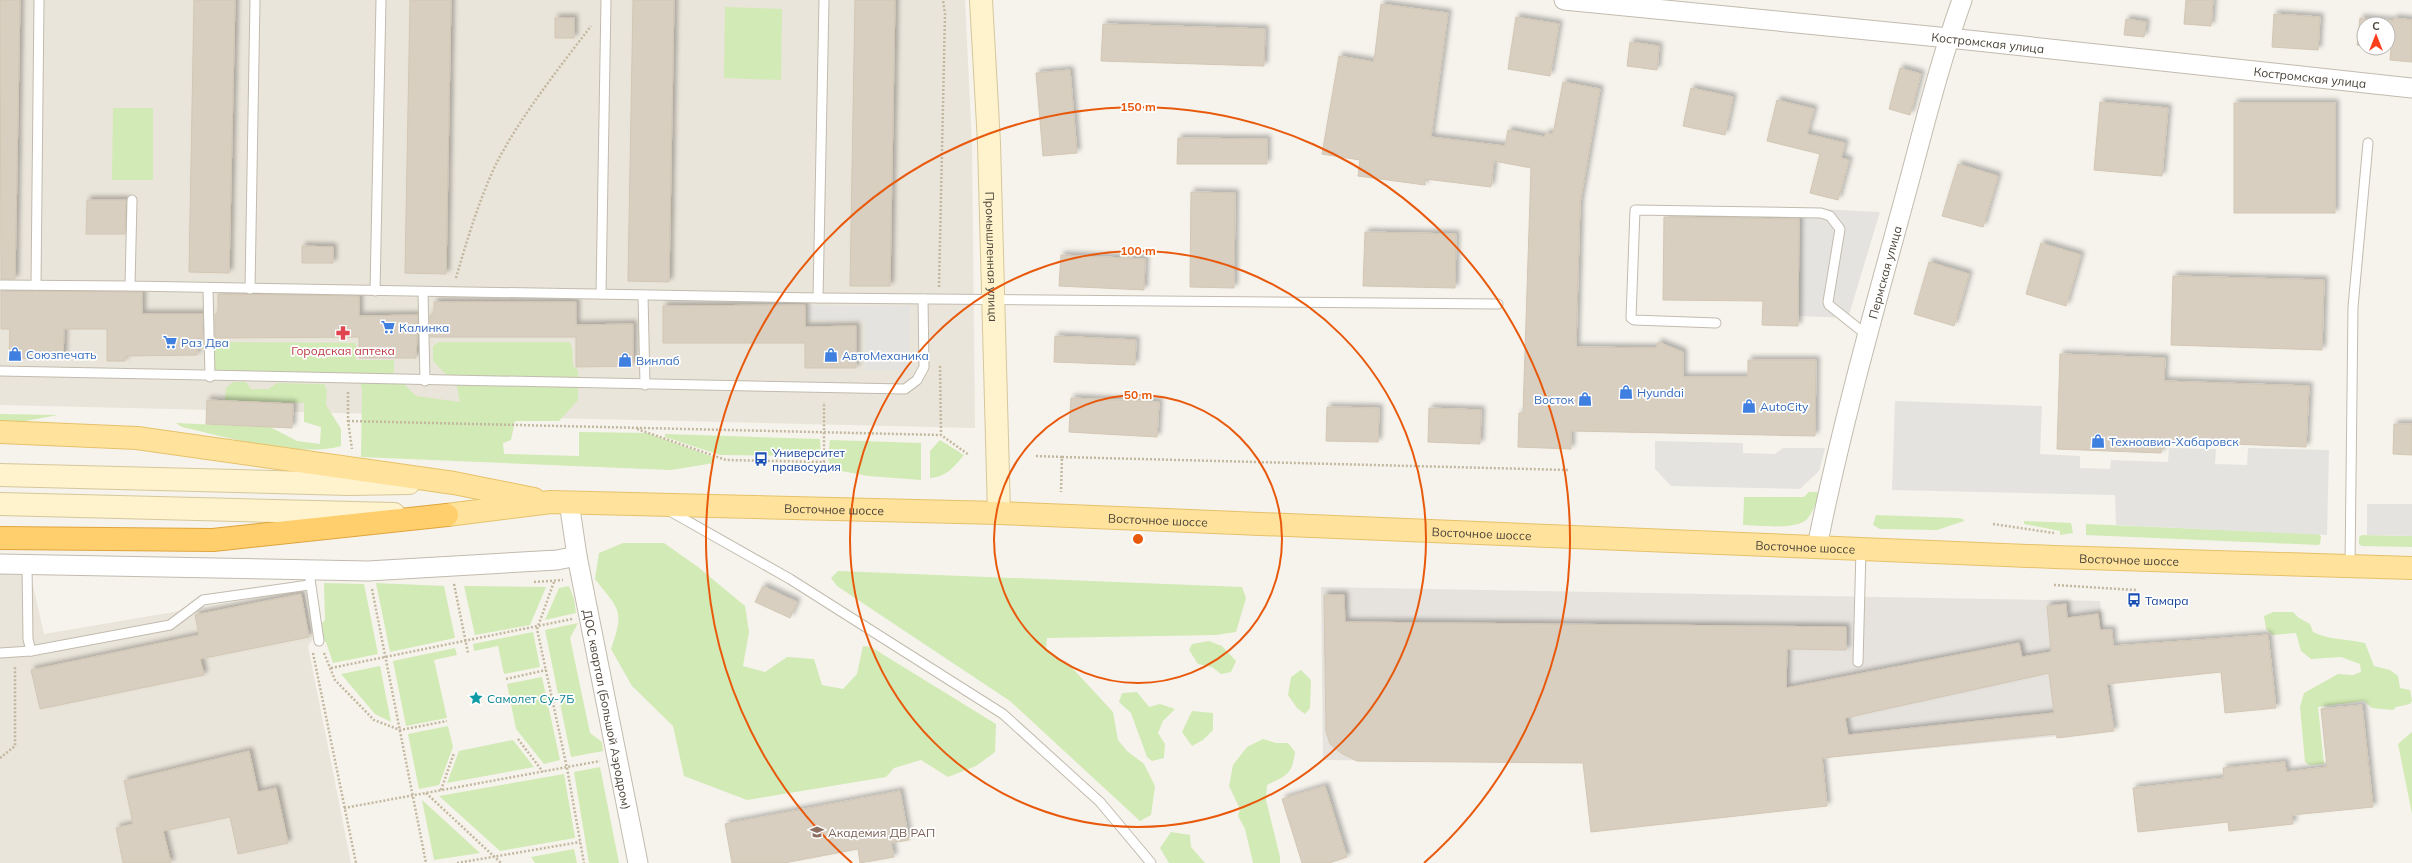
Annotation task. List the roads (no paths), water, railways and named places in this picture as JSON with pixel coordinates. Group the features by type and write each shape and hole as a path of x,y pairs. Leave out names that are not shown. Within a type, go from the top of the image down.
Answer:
{"highway":[{"path":"0,538 213,540 447,515"}],"main road":[{"name":"Промышленная улица","path":"981,0 989,143 999,514"},
{"path":"0,432 137,438 454,483 560,502"},
{"path":"0,475 349,484 454,483"},
{"name":"Восточное шоссе","path":"560,502 999,514 1861,549 2412,568"},
{"path":"0,504 447,515 560,502"}],"street":[{"name":"Костромская улица","path":"1564,0 1949,38 2412,88"},
{"name":"Пермская улица","path":"1817,547 1827,495 1868,336 1949,38 1962,0"},
{"name":"ДОС квартал (Большой Аэродром)","path":"560,502 577,556 590,615 638,863"},
{"path":"0,564 310,577 368,571 557,560 577,556"}],"lane":[{"path":"36,285 39,0"},
{"path":"250,289 255,0"},
{"path":"375,291 381,0"},
{"path":"818,298 824,0"},
{"path":"601,294 606,3"},
{"path":"2350,566 2353,307 2368,143"},
{"path":"130,286 132,200"},
{"path":"1716,323 1634,320 1631,318 1635,210 1821,214 1830,216 1840,228 1828,302 1829,305 1868,336"},
{"path":"0,284 208,289 818,298 1498,304"},
{"path":"208,289 210,377"},
{"path":"423,292 425,381"},
{"path":"644,295 645,385"},
{"path":"0,371 348,380 905,389 917,380 924,367 923,299"},
{"path":"658,505 790,579 1003,714 1100,802 1151,863"},
{"path":"1858,662 1861,549"},
{"path":"26,564 28,639 31,650"},
{"path":"0,653 31,650 170,625 203,600 310,577 320,641"}],"place":[{"name":"Калинка","path":"388,327"},
{"name":"Городская аптека","path":"343,333"},
{"name":"Раз Два","path":"170,342"},
{"name":"Союзпечать","path":"15,354"},
{"name":"АвтоМеханика","path":"831,355"},
{"name":"Винлаб","path":"625,360"},
{"name":"Hyundai","path":"1626,392"},
{"name":"Восток","path":"1585,399"},
{"name":"AutoCity","path":"1749,406"},
{"name":"Техноавиа-Хабаровск","path":"2098,441"},
{"name":"Университет правосудия","path":"761,459"},
{"name":"Тамара","path":"2134,600"},
{"name":"Самолет Су-7Б","path":"476,698"},
{"name":"Академия ДВ РАП","path":"817,832"}]}
